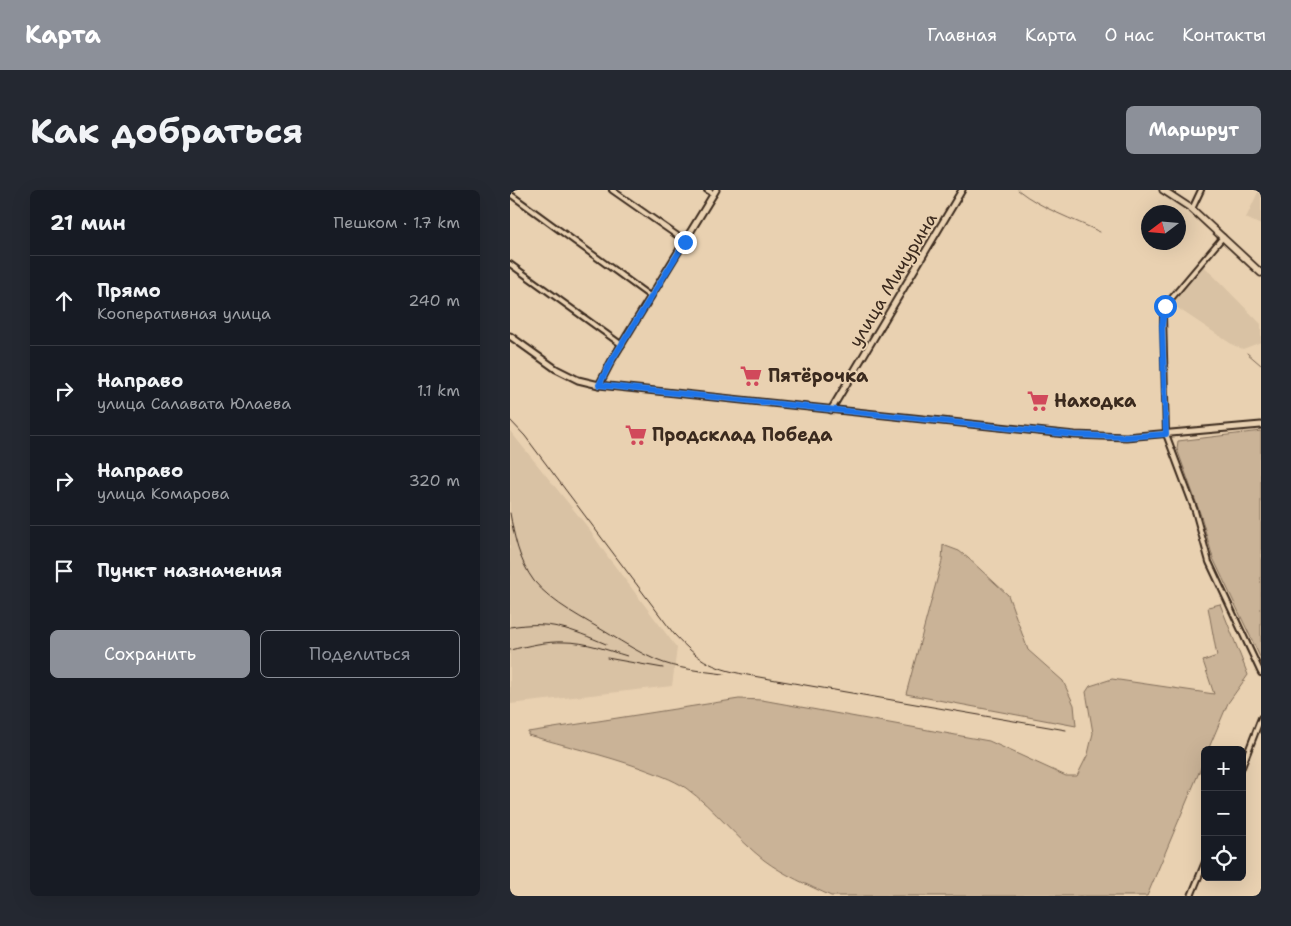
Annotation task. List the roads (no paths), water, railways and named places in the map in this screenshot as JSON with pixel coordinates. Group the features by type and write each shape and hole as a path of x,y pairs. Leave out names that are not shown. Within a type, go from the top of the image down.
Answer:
{"main road":[{"path":"1163,190 1192,209 1261,273"}],"street":[{"path":"612,190 685,242"},
{"path":"599,385 715,192 707,190"},
{"name":"улица Мичурина","path":"831,410 962,190"},
{"path":"1192,209 1200,190"},
{"path":"510,194 651,297"},
{"path":"1223,237 1165,306 1162,325 1166,434 1195,511 1209,562 1259,663 1261,673"},
{"path":"510,264 622,345"},
{"path":"510,336 556,369 578,380 599,385 1075,435 1126,437 1261,425"},
{"path":"1246,757 1261,718"},
{"path":"1191,896 1201,872"}],"waterway":[{"path":"1018,190 1047,208 1100,232"},
{"path":"1247,353 1261,365"}],"railway":[{"path":"510,420 525,436 674,634 692,652 709,663 728,671 753,676 1066,730"},
{"path":"510,513 513,531 524,565 534,581 550,597 579,617 656,660 681,668 724,674"},
{"path":"510,627 524,625 560,627 606,644"},
{"path":"510,650 544,643 573,642 627,656"},
{"path":"607,658 663,668"}],"place":[{"name":"Пятёрочка","path":"751,376"},
{"name":"Находка","path":"1038,401"},
{"name":"Продсклад Победа","path":"636,435"}]}
